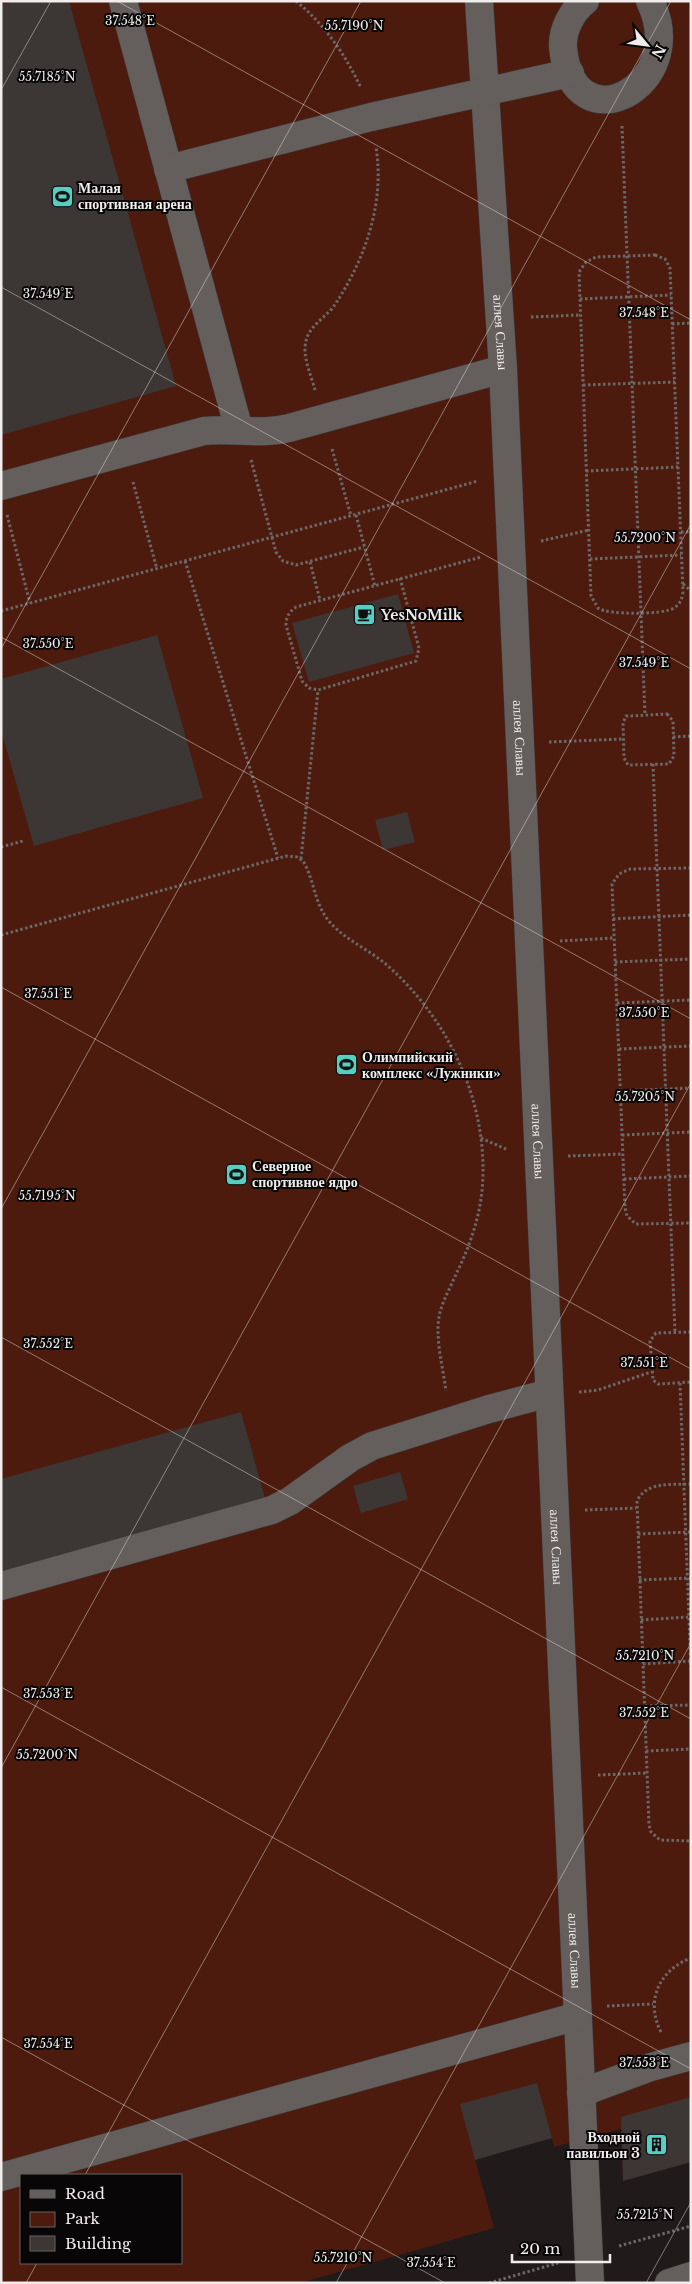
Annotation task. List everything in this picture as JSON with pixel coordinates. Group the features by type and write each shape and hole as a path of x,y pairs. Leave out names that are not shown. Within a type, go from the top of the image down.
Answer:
{"street":[{"path":"123,1 241,430"},
{"name":"аллея Славы","path":"478,1 503,369 590,2283"},
{"path":"586,1 573,14 566,28 563,43 564,58 570,73 579,85 591,94 605,99 620,100 636,97 650,90 661,79 669,66 676,34 664,16 650,1"},
{"path":"168,169 371,117 570,73"},
{"path":"1,486 204,431 282,430 503,369"},
{"path":"1,1586 272,1510 290,1501 361,1451 386,1441 512,1402 549,1394"},
{"path":"1,2177 577,2012"},
{"path":"581,2094 651,2066 691,2056"},
{"path":"669,2283 691,2276"}],"path":[{"path":"296,1 324,28 340,48 362,91 371,117 377,155 378,180 376,203 370,231 360,259 332,308 311,331 305,343 306,357 351,516"},
{"path":"620,100 645,715"},
{"path":"655,255 665,260 670,268 683,584 682,599 675,608 669,611 610,613 598,608 591,596 578,272 586,262 596,257 627,256 655,255"},
{"path":"579,299 672,295"},
{"path":"500,318 580,315"},
{"path":"672,324 691,323"},
{"path":"583,385 675,382"},
{"path":"241,430 276,552 283,561 292,565 310,562 364,547"},
{"path":"125,452 157,569"},
{"path":"586,471 678,467"},
{"path":"1,611 507,473"},
{"path":"6,513 30,603"},
{"path":"356,515 375,586"},
{"path":"400,578 419,648 416,661 318,690 309,688 302,681 286,620 291,610 296,607 375,586 400,578 511,548 588,530"},
{"path":"681,532 691,532"},
{"path":"590,559 681,556"},
{"path":"185,561 278,858"},
{"path":"310,562 320,600"},
{"path":"683,584 691,591"},
{"path":"301,859 318,690"},
{"path":"645,715 670,716 673,720 674,756 669,764 631,766 626,762 623,723 626,716 645,715"},
{"path":"673,736 691,736"},
{"path":"520,743 623,739"},
{"path":"653,764 675,1333"},
{"path":"1,847 23,841"},
{"path":"1,935 278,858 291,855 305,863 321,909 334,927 386,964 412,989 433,1016 457,1056 475,1108 481,1138 482,1164 479,1210 469,1247 440,1311 438,1329 451,1421"},
{"path":"691,868 630,869 615,879 612,884 625,1208 631,1220 644,1225 691,1223"},
{"path":"614,918 691,916"},
{"path":"529,942 614,938"},
{"path":"615,962 691,959"},
{"path":"617,1003 691,1000"},
{"path":"619,1049 691,1046"},
{"path":"620,1091 691,1088"},
{"path":"622,1135 691,1132"},
{"path":"624,1179 691,1176"},
{"path":"691,1332 656,1334 651,1337 650,1341 651,1372 655,1383 691,1382"},
{"path":"549,1394 598,1390 651,1372"},
{"path":"680,1383 683,1485 689,1578 691,1671"},
{"path":"691,1484 649,1488 636,1501 651,1832 660,1840 691,1841"},
{"path":"555,1511 637,1508"},
{"path":"638,1534 691,1532"},
{"path":"640,1580 689,1578"},
{"path":"642,1620 690,1617"},
{"path":"643,1664 691,1661"},
{"path":"645,1706 691,1705"},
{"path":"646,1751 691,1749"},
{"path":"567,1777 647,1773"},
{"path":"664,2037 656,2022 653,2004 656,1989 665,1974 678,1963 691,1958"},
{"path":"577,2012 653,2004"}],"green space":[{"name":"Олимпийский комплекс «Лужники»","path":"1,1 691,1 691,2162 623,2181 621,2129 554,2147 552,2138 475,2159 494,2228 300,2283 1,2283"}],"building":[{"name":"Малая спортивная арена","path":"15,1 69,1 176,386 1,435 1,5"},
{"path":"398,594 414,653 309,682 292,623"},
{"path":"157,635 203,798 34,846 1,730 1,679"},
{"path":"407,812 415,842 383,850 375,820"},
{"path":"241,1412 266,1502 1,1576 1,1479"},
{"path":"400,1472 408,1499 361,1513 353,1486"},
{"path":"537,2083 552,2138 475,2160 460,2104"},
{"name":"Входной павильон 3","path":"691,2097 691,2162 623,2181 621,2117"}],"place":[{"name":"Малая спортивная арена","path":"62,196"},
{"name":"YesNoMilk","path":"365,615"},
{"name":"Олимпийский комплекс «Лужники»","path":"346,1065"},
{"name":"Северное спортивное ядро","path":"236,1174"},
{"name":"Входной павильон 3","path":"656,2145"}]}
